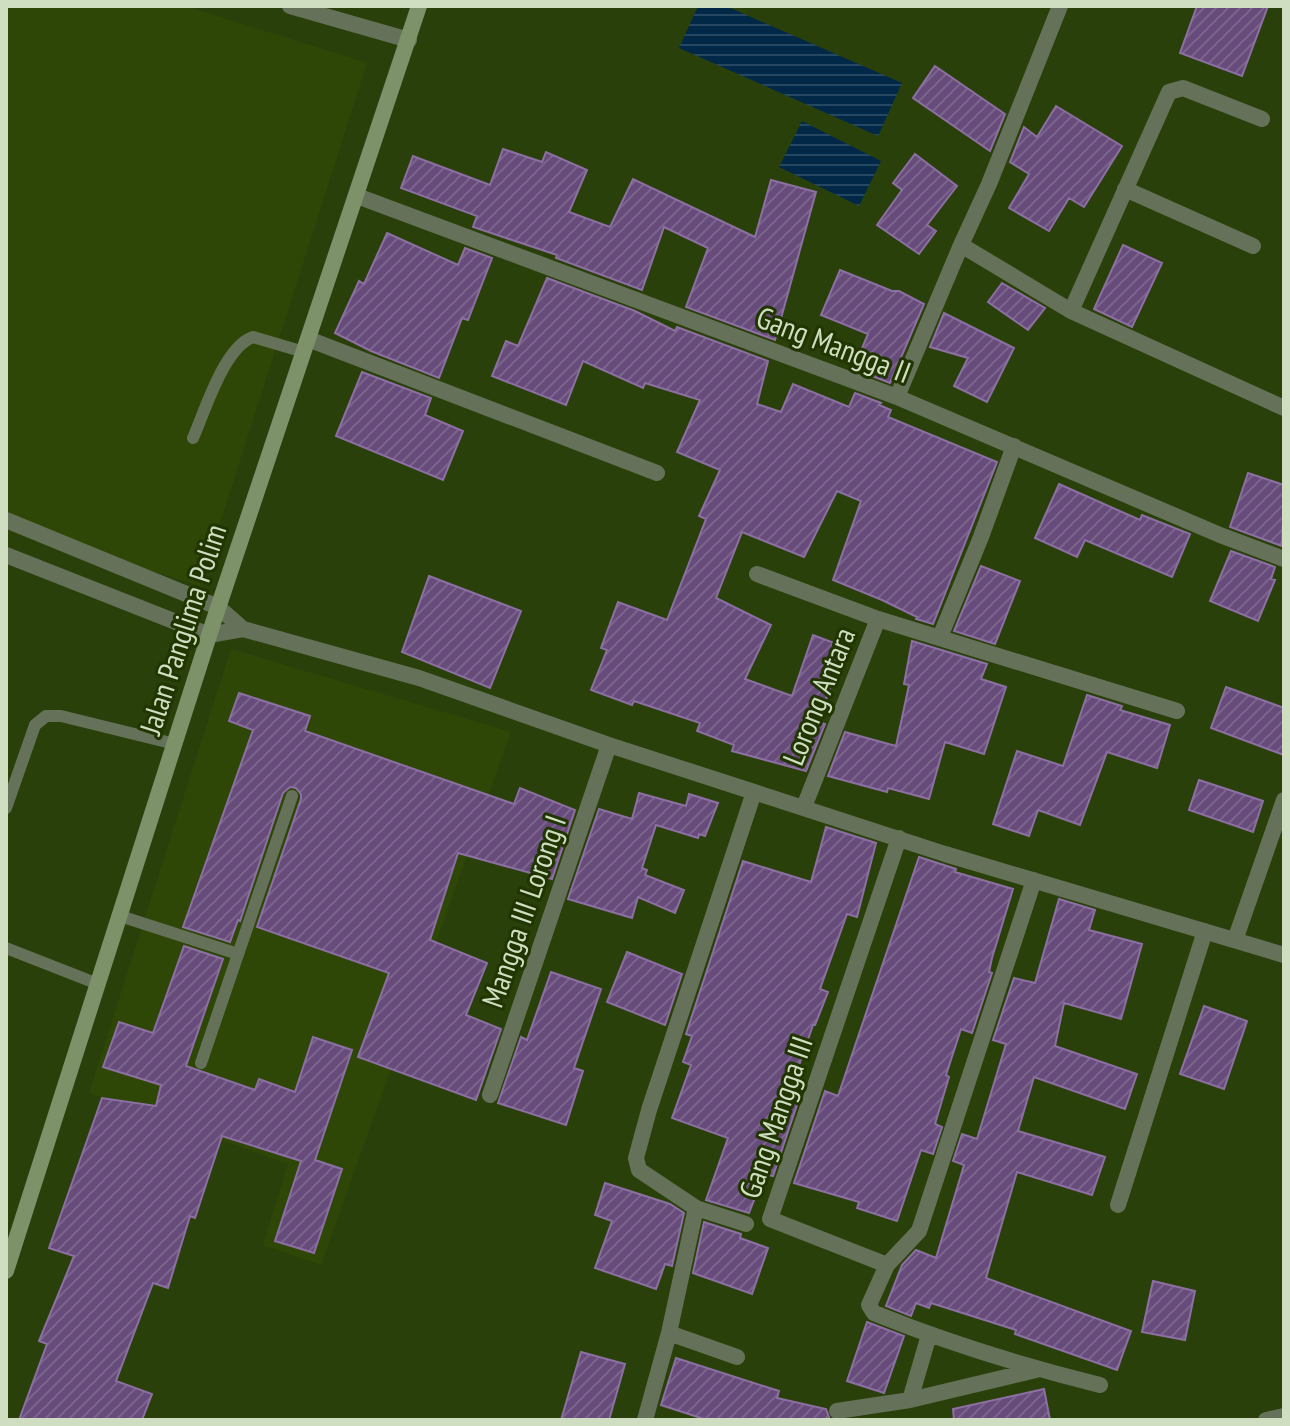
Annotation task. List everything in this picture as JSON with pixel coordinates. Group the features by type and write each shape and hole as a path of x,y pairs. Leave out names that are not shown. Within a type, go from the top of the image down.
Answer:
{"main road":[{"name":"Jalan Panglima Polim","path":"6,1271 218,607 419,6"}],"street":[{"path":"290,6 409,40"},
{"path":"897,397 989,184 1060,6"},
{"path":"1071,311 1165,96 1173,89 1183,88 1262,119"},
{"path":"1125,189 1253,246"},
{"name":"Gang Mangga II","path":"357,196 897,397 1220,535 1284,559"},
{"path":"961,245 1071,311 1284,408"},
{"path":"306,345 657,473"},
{"path":"940,637 1014,446"},
{"path":"6,520 218,607 243,629"},
{"path":"6,555 209,635 243,629 419,678 754,792 1284,955"},
{"path":"757,574 878,619"},
{"name":"Lorong Antara","path":"804,807 878,619 1177,711"},
{"name":"Mangga III Lorong I","path":"490,1095 609,745"},
{"name":"Gang Mangga III","path":"746,1224 696,1208 639,1170 636,1158 754,792"},
{"path":"1235,940 1284,800"},
{"name":"Gang Mangga III","path":"887,1265 770,1219 899,838"},
{"path":"1034,880 919,1231 887,1265 869,1305 870,1309 929,1335 1100,1385"},
{"path":"1118,1205 1205,931"},
{"name":"Gang Mangga III","path":"645,1420 669,1333 696,1208"},
{"path":"669,1333 737,1357"},
{"path":"910,1400 929,1335"},
{"path":"837,1411 910,1400 1038,1369"},
{"path":"1266,1420 1284,1416"}],"lane":[{"path":"193,438 228,359 246,339 253,337 306,345"},
{"path":"6,808 35,725 46,716 61,716 175,744"},
{"path":"201,1063 292,796"},
{"path":"120,916 238,954"},
{"path":"6,948 98,984"}],"shaded area":[{"path":"6,6 185,6 367,63 200,586 6,525"},
{"path":"231,649 511,732 321,1265 263,1245 288,1164 89,1093"}],"water":[{"path":"698,6 726,6 902,83 878,136 679,48"},
{"path":"802,121 881,161 859,206 779,167"}],"building":[{"path":"1197,6 1268,6 1242,76 1180,53"},
{"path":"935,66 1005,114 990,151 913,98"},
{"path":"1056,106 1122,146 1084,207 1069,198 1049,231 1009,208 1029,174 1010,162 1024,127 1037,137"},
{"path":"503,149 542,162 546,152 587,170 569,212 610,227 633,179 755,237 771,180 816,192 775,340 686,307 708,248 664,227 642,290 556,258 557,255 473,227 477,216 401,188 413,156 490,185"},
{"path":"915,154 957,186 927,225 936,231 919,254 877,225 902,190 893,183"},
{"path":"387,233 458,265 465,248 492,258 468,320 462,318 439,378 335,333 359,281 364,284"},
{"path":"1123,245 1162,263 1132,327 1094,309"},
{"path":"840,270 899,291 924,304 890,383 864,373 871,358 860,353 868,334 821,315"},
{"path":"547,278 635,311 675,331 677,327 768,361 757,404 781,412 793,384 849,407 855,393 891,410 888,417 997,462 933,624 833,580 861,501 837,491 804,557 742,532 716,598 771,625 745,679 792,696 813,635 845,647 818,722 825,724 806,771 732,751 734,745 697,731 700,723 634,701 632,705 591,690 607,650 601,648 618,602 667,620 706,519 699,516 720,470 677,452 700,400 645,383 643,388 583,361 566,405 492,376 506,341 518,346"},
{"path":"1002,283 1045,308 1028,330 988,302"},
{"path":"944,313 1014,348 987,402 954,386 968,358 930,347"},
{"path":"362,372 431,398 425,415 463,431 443,480 336,436"},
{"path":"1248,473 1284,485 1282,546 1230,527"},
{"path":"1059,484 1140,520 1142,515 1190,534 1172,577 1085,540 1077,557 1035,538"},
{"path":"1231,551 1275,567 1271,579 1275,580 1258,621 1210,601"},
{"path":"981,566 1020,581 995,644 954,631"},
{"path":"429,576 521,611 490,688 402,652"},
{"path":"912,641 987,664 981,679 1006,687 984,754 945,742 929,799 888,788 887,792 828,776 845,732 896,746 909,685 904,684"},
{"path":"1226,687 1284,708 1284,755 1211,728"},
{"path":"239,693 310,716 305,731 514,804 520,788 575,810 552,879 458,853 430,940 487,963 466,1015 501,1029 476,1100 358,1057 389,973 257,927 301,799 296,788 290,787 283,793 230,942 183,927 253,730 229,721"},
{"path":"1087,695 1122,706 1120,710 1170,725 1157,768 1107,752 1080,825 1038,810 1029,836 993,824 1017,751 1063,766"},
{"path":"1199,780 1263,801 1253,832 1189,810"},
{"path":"639,793 686,806 689,794 718,803 705,836 699,834 698,838 656,825 642,868 647,870 645,875 684,890 675,913 638,897 632,918 568,899 599,809 632,819"},
{"path":"826,827 876,843 857,917 847,914 820,989 828,992 794,1080 804,1084 773,1176 764,1174 749,1213 706,1200 728,1138 672,1118 691,1065 683,1062 692,1036 686,1034 743,861 811,882"},
{"path":"919,857 956,869 955,872 1013,889 992,958 989,972 992,973 972,1033 961,1029 946,1075 949,1077 935,1124 942,1127 933,1154 921,1150 897,1221 857,1208 859,1202 794,1183 825,1091 838,1096"},
{"path":"1059,899 1095,910 1089,930 1142,944 1121,1019 1064,1003 1055,1046 1137,1074 1125,1109 1034,1077 1018,1131 1105,1157 1092,1195 1017,1172 986,1278 1131,1331 1117,1370 1015,1334 1016,1330 931,1303 929,1308 916,1303 911,1316 886,1306 902,1265 916,1250 936,1258 964,1165 953,1161 962,1134 977,1139 1006,1044 993,1040 1014,978 1035,983"},
{"path":"184,946 223,959 186,1066 255,1090 259,1079 295,1092 313,1037 352,1050 315,1160 342,1169 314,1253 275,1241 301,1161 222,1136 195,1218 190,1216 168,1288 153,1283 116,1381 152,1394 142,1420 19,1420 47,1344 39,1341 74,1256 49,1248 102,1098 156,1106 161,1085 103,1067 119,1022 153,1033"},
{"path":"627,952 682,974 665,1025 607,1002"},
{"path":"551,972 601,989 574,1068 583,1071 566,1125 498,1103 521,1037 527,1040"},
{"path":"1204,1006 1247,1021 1224,1089 1180,1074"},
{"path":"605,1183 670,1204 684,1213 672,1266 665,1264 656,1289 595,1268 612,1221 595,1215"},
{"path":"704,1222 741,1234 740,1238 768,1248 752,1294 693,1273"},
{"path":"1153,1281 1195,1291 1185,1340 1142,1332"},
{"path":"867,1322 904,1336 884,1393 847,1381"},
{"path":"581,1352 625,1364 609,1420 561,1420"},
{"path":"676,1358 779,1391 777,1398 826,1409 830,1420 707,1420 661,1405"},
{"path":"1044,1389 1050,1420 954,1420 953,1409"}]}
